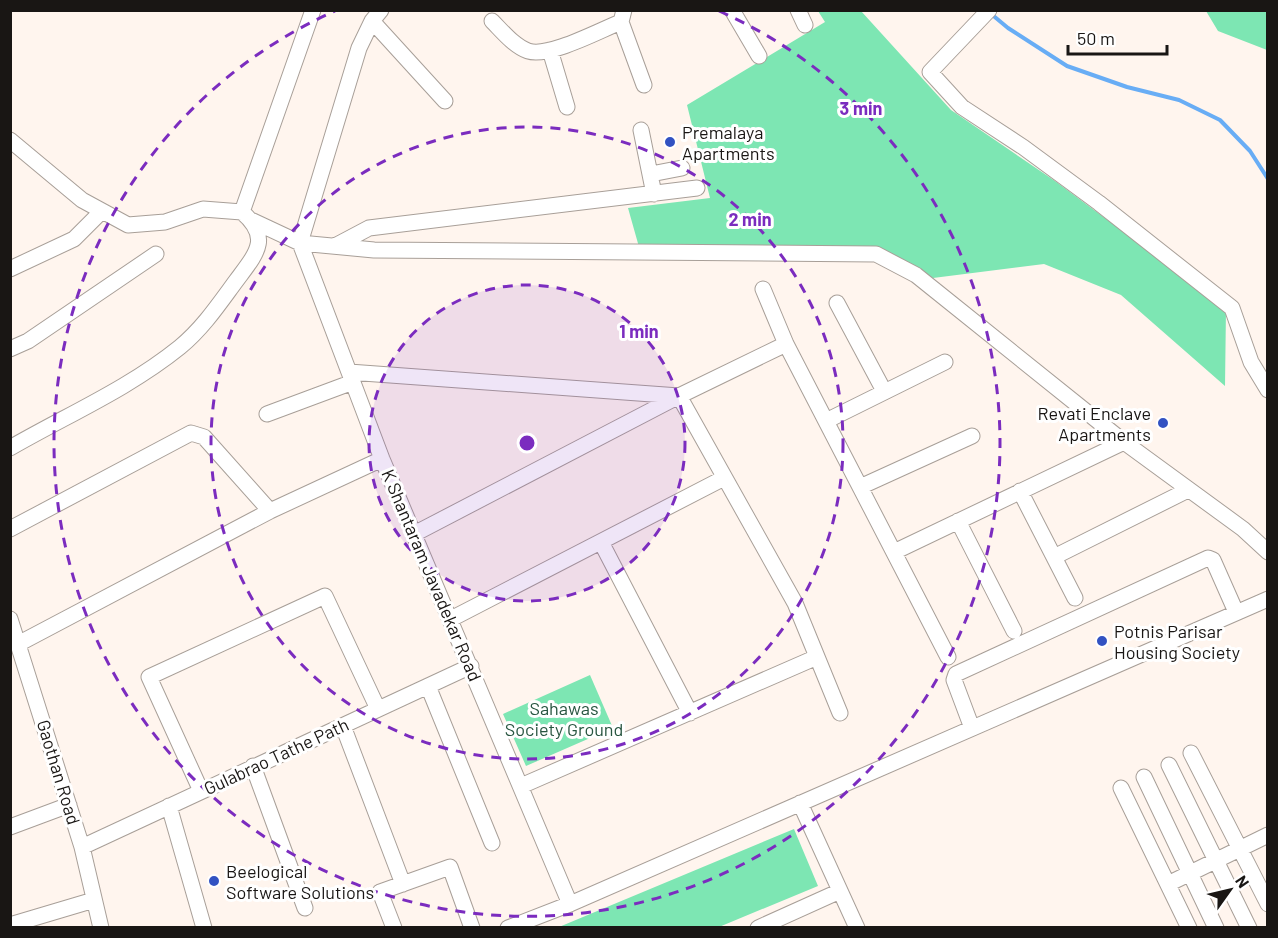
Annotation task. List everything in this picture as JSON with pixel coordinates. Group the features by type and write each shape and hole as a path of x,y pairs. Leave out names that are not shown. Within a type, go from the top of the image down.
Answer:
{"street":[{"path":"10,448 115,392 180,347 209,319 258,251 260,237 247,216 313,10"},
{"path":"732,10 759,56"},
{"path":"798,10 805,25"},
{"path":"988,10 930,72 962,107 1023,147 1089,196 1232,308 1251,362 1268,390"},
{"path":"300,243 359,48 377,16 445,101"},
{"path":"492,21 518,46 528,51 550,50 623,16 644,85"},
{"path":"550,50 567,107"},
{"path":"640,130 654,194"},
{"path":"10,140 82,200 128,225 165,222 203,210 247,216 300,243 374,250 876,254 916,275 1124,442 1243,529 1268,552"},
{"path":"651,174 682,168"},
{"path":"335,247 369,228 697,188"},
{"path":"10,269 74,239 102,211"},
{"name":"K Shantaram Javadekar Road","path":"300,243 382,459 570,904"},
{"path":"10,349 28,341 156,254"},
{"path":"763,289 786,344 948,657"},
{"path":"837,303 884,391"},
{"path":"414,534 679,396 786,344"},
{"path":"826,421 945,362"},
{"path":"267,414 351,377 679,396"},
{"path":"679,396 795,603 840,713"},
{"path":"10,529 191,433 204,437 270,510"},
{"path":"860,487 972,436"},
{"path":"894,552 1124,442"},
{"path":"18,644 270,510 382,459"},
{"path":"451,620 724,478"},
{"path":"1054,557 1188,490"},
{"path":"1020,491 1075,598"},
{"path":"958,521 1014,631"},
{"path":"601,542 690,713"},
{"path":"972,728 954,680 956,674 1208,558 1213,560 1236,612"},
{"path":"201,790 149,676 325,596 378,709"},
{"path":"508,927 570,904 1268,598"},
{"name":"Gaothan Road","path":"10,619 82,847 101,927"},
{"path":"521,786 817,657"},
{"name":"Gulabrao Tathe Path","path":"82,847 471,666"},
{"path":"428,686 492,843"},
{"path":"343,726 403,884"},
{"path":"1191,753 1268,904"},
{"path":"1169,765 1249,927"},
{"path":"254,766 305,908"},
{"path":"1144,777 1216,927"},
{"path":"1121,788 1189,927"},
{"path":"800,803 857,927"},
{"path":"10,826 69,805"},
{"path":"169,806 204,927"},
{"path":"1168,884 1268,835"},
{"path":"394,927 380,892 450,867 472,927"},
{"path":"758,927 840,891"},
{"path":"10,925 94,900"}],"green space":[{"path":"818,11 861,11 951,110 1055,181 1226,308 1225,386 1121,295 1044,264 933,278 876,247 639,247 628,208 710,198 687,105 825,22"},
{"path":"1206,11 1267,11 1267,50 1218,31"},
{"name":"Sahawas Society Ground","path":"590,675 613,728 526,766 503,714"},
{"path":"794,829 818,886 719,927 559,927"}],"waterway":[{"path":"990,13 1008,28 1067,66 1127,87 1179,100 1220,120 1250,151 1268,179"}],"place":[{"name":"Premalaya Apartments","path":"670,142"},
{"name":"Revati Enclave Apartments","path":"1163,423"},
{"name":"Potnis Parisar Housing Society","path":"1102,641"},
{"name":"Beelogical Software Solutions","path":"214,881"}]}
